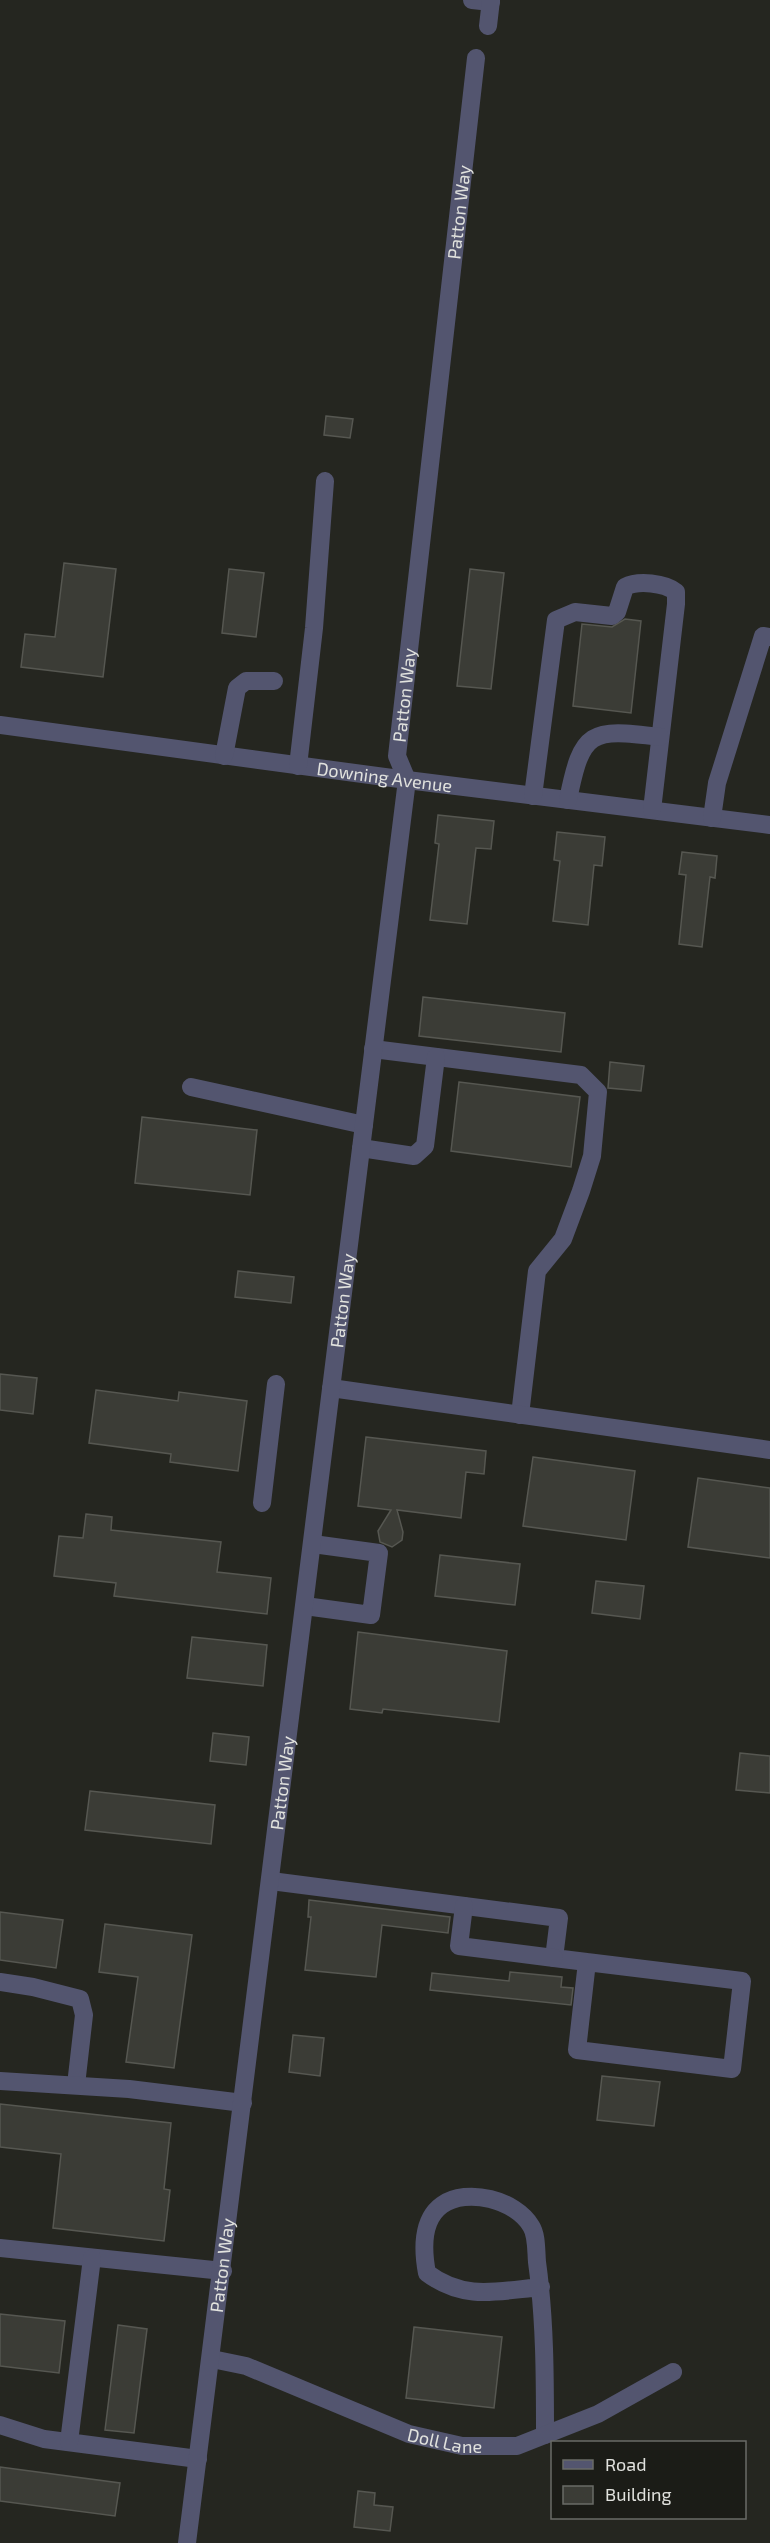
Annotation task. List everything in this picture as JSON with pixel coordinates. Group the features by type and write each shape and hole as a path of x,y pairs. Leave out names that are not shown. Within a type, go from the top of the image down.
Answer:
{"street":[{"path":"472,0 491,1 488,26"},
{"name":"Patton Way","path":"187,2543 212,2359 407,780 398,756 476,58"},
{"path":"298,766 314,628 325,482"},
{"path":"533,796 556,620 575,612 612,616 617,612 625,587 631,584 669,586 676,592 652,810"},
{"path":"712,818 717,783 763,636 770,637"},
{"path":"224,756 237,688 246,681 274,681"},
{"name":"Downing Avenue","path":"0,725 298,766 770,825"},
{"path":"568,800 576,762 582,747 600,735 614,731 660,737"},
{"path":"373,1049 581,1075 598,1092 592,1156 581,1191 563,1239 537,1271 520,1415"},
{"path":"361,1148 414,1156 425,1146 436,1057"},
{"path":"191,1087 364,1125"},
{"path":"262,1503 276,1384"},
{"path":"331,1388 770,1450"},
{"path":"305,1606 371,1615 379,1553 313,1544"},
{"path":"271,1881 559,1918 554,1958"},
{"path":"464,1906 459,1946 742,1981 732,2069 577,2050 587,1962"},
{"path":"0,1982 33,1987 80,1999 84,2015 76,2085"},
{"path":"0,2081 129,2089 243,2103"},
{"path":"541,2287 477,2293 445,2287 427,2273 423,2250 428,2225 441,2206 459,2198 495,2200 519,2210 532,2228 541,2287 545,2317 545,2435"},
{"path":"0,2248 222,2271"},
{"path":"69,2442 92,2258"},
{"name":"Doll Lane","path":"212,2359 246,2366 409,2434 462,2446 517,2446 598,2414 673,2372"},
{"path":"0,2425 44,2439 198,2459"}],"building":[{"path":"326,416 353,419 350,438 324,435"},
{"path":"64,563 116,569 103,677 21,667 25,634 55,637"},
{"path":"229,569 264,573 256,637 222,633"},
{"path":"470,569 504,573 491,689 457,686"},
{"path":"625,619 641,621 631,713 573,706 582,624 612,627"},
{"path":"438,815 494,821 491,849 476,848 467,924 430,920 439,844 435,843"},
{"path":"557,832 605,837 602,866 594,865 588,925 553,921 560,861 554,860"},
{"path":"682,852 717,856 715,878 710,877 702,947 679,944 686,875 679,874"},
{"path":"423,997 565,1013 561,1052 419,1036"},
{"path":"610,1062 644,1066 641,1091 608,1088"},
{"path":"459,1082 580,1097 571,1167 451,1151"},
{"path":"142,1117 257,1130 250,1195 135,1183"},
{"path":"238,1271 294,1277 291,1303 235,1297"},
{"path":"0,1374 37,1378 33,1414 0,1410"},
{"path":"96,1390 178,1401 179,1392 247,1401 238,1471 170,1462 171,1454 89,1443"},
{"path":"366,1437 486,1451 484,1474 466,1472 461,1518 397,1510 403,1532 402,1540 392,1547 380,1542 378,1531 391,1510 358,1506"},
{"path":"533,1457 635,1471 626,1540 523,1526"},
{"path":"698,1478 770,1488 770,1558 688,1547"},
{"path":"86,1514 112,1517 111,1530 221,1542 217,1572 271,1578 267,1614 114,1596 116,1583 54,1576 59,1536 83,1538"},
{"path":"440,1555 520,1564 515,1605 435,1596"},
{"path":"596,1581 644,1586 640,1619 592,1613"},
{"path":"358,1632 507,1651 499,1722 383,1709 382,1713 350,1709"},
{"path":"192,1637 267,1645 263,1686 187,1678"},
{"path":"213,1733 249,1737 246,1765 210,1761"},
{"path":"740,1753 770,1756 770,1793 736,1790"},
{"path":"90,1791 215,1805 211,1844 85,1830"},
{"path":"309,1900 450,1917 448,1933 382,1925 376,1977 305,1970 311,1917 308,1917"},
{"path":"0,1912 63,1920 56,1968 0,1960"},
{"path":"105,1924 192,1935 174,2068 126,2062 138,1977 99,1972"},
{"path":"510,1972 562,1977 561,1987 573,1988 571,2005 430,1990 432,1973 509,1981"},
{"path":"293,2035 324,2038 320,2076 289,2072"},
{"path":"602,2076 660,2082 654,2126 597,2120"},
{"path":"0,2104 171,2123 164,2189 170,2190 164,2241 53,2228 61,2154 0,2147"},
{"path":"0,2314 65,2321 59,2373 0,2366"},
{"path":"118,2325 147,2329 134,2433 105,2430"},
{"path":"414,2327 502,2337 494,2408 406,2398"},
{"path":"0,2467 120,2483 115,2516 0,2501"},
{"path":"358,2491 375,2493 374,2505 393,2507 390,2531 354,2527"}]}
